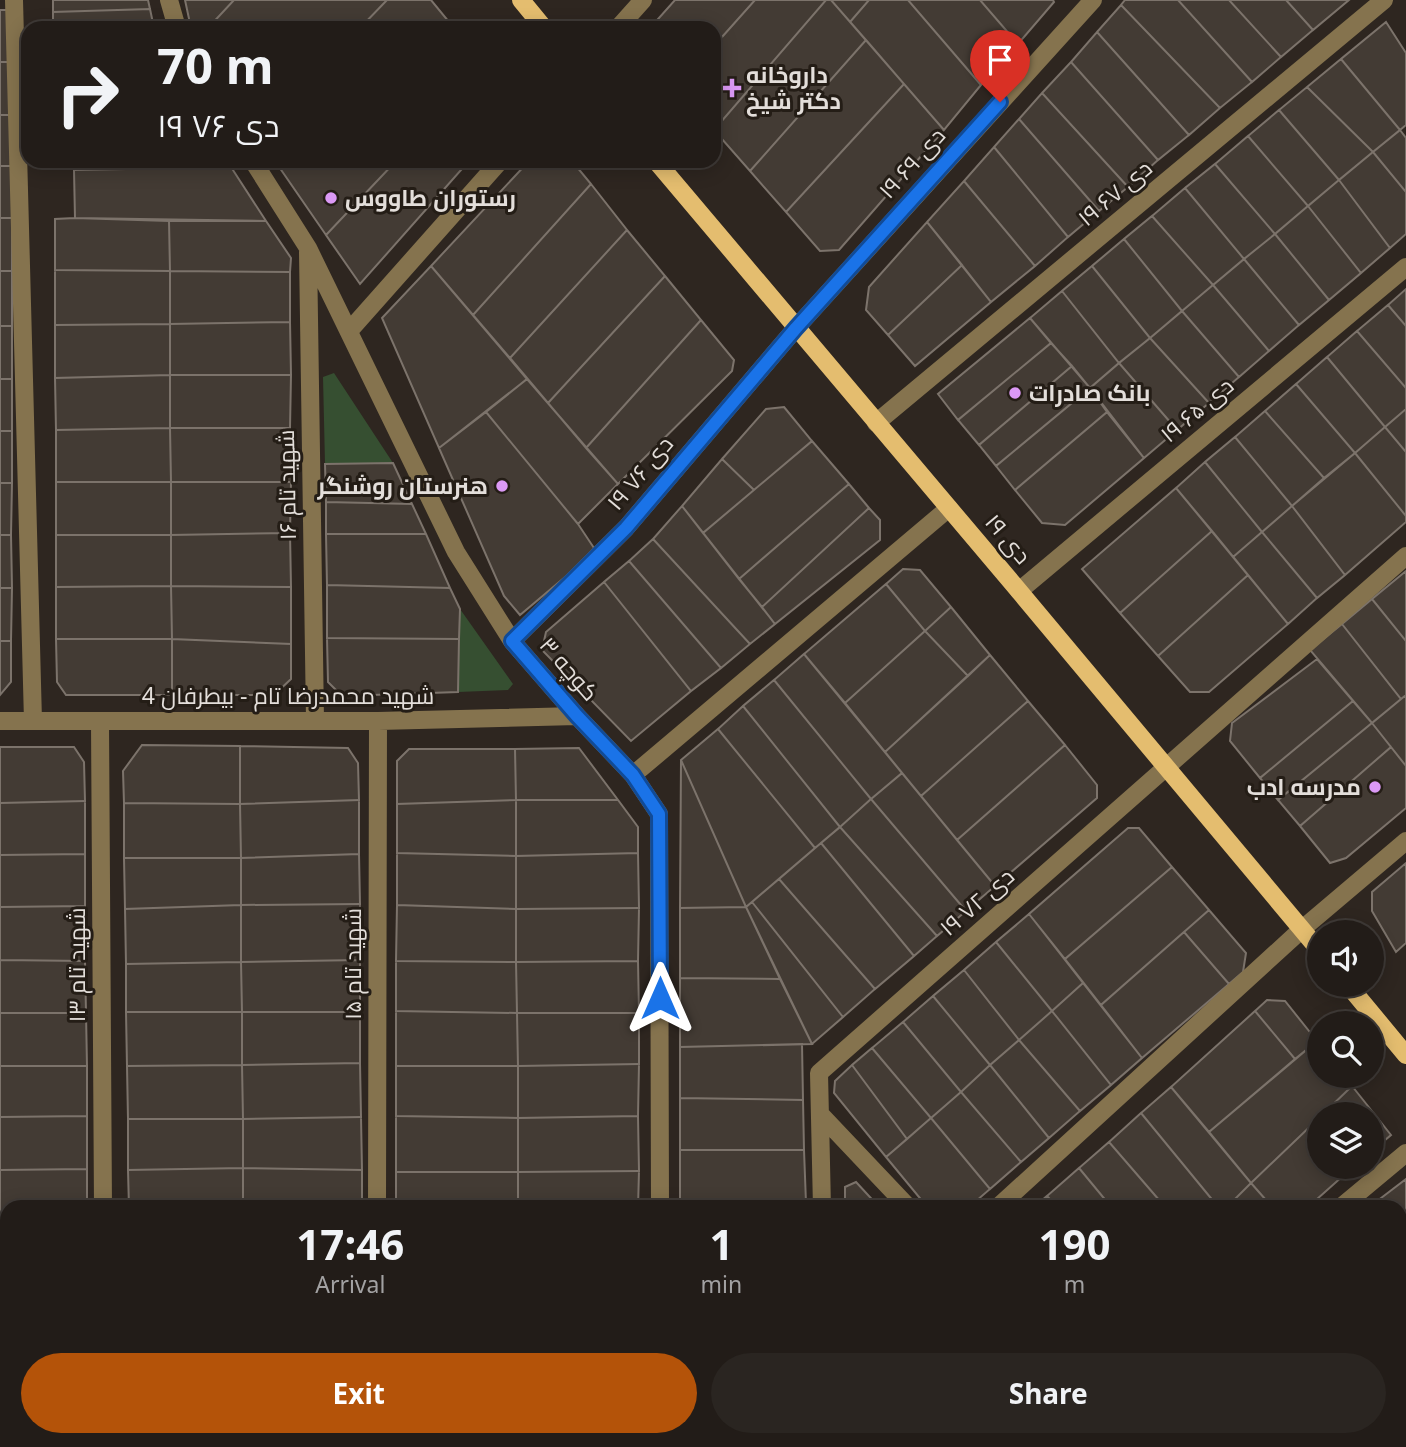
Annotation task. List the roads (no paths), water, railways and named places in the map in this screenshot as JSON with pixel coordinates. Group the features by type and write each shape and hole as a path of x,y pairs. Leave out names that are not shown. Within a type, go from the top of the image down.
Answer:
{"main road":[{"path":"521,0 538,21"},
{"name":"۱۹ دی","path":"662,168 1307,937"},
{"path":"1358,997 1406,1055"}],"street":[{"path":"13,0 33,721"},
{"path":"169,0 175,21"},
{"path":"624,21 643,0"},
{"name":"۱۹ دی ۶۹","path":"796,328 1093,0"},
{"name":"۱۹ دی ۶۷","path":"876,423 1384,0"},
{"name":"کوچه ۳","path":"257,168 308,248 456,552 512,641 633,775 659,814 660,1200"},
{"path":"349,330 494,168"},
{"name":"شهید تام ۱۶","path":"308,248 315,720"},
{"name":"۱۹ دی ۶۵","path":"1019,591 1406,267"},
{"name":"۱۹ دی ۷۶","path":"512,641 626,528 796,328"},
{"path":"633,775 949,508"},
{"name":"۱۹ دی ۷۲","path":"820,1114 819,1073 1406,556"},
{"name":"شهید محمدرضا تام - بیطرفان 4","path":"0,721 377,721 577,716"},
{"name":"شهید تام ۱۵","path":"377,721 377,1200"},
{"name":"شهید تام ۱۳","path":"100,722 103,1200"},
{"path":"1006,1200 1301,930 1406,841"},
{"path":"820,1114 822,1200"},
{"path":"820,1114 901,1200"},
{"path":"1349,1200 1406,1153"}],"place":[{"name":"داروخانه دکتر شیخ","path":"732,88"},
{"name":"رستوران طاووس","path":"331,198"},
{"name":"بانک صادرات","path":"1015,393"},
{"name":"هنرستان روشنگر","path":"502,486"},
{"name":"مدرسه ادب","path":"1375,787"}]}
